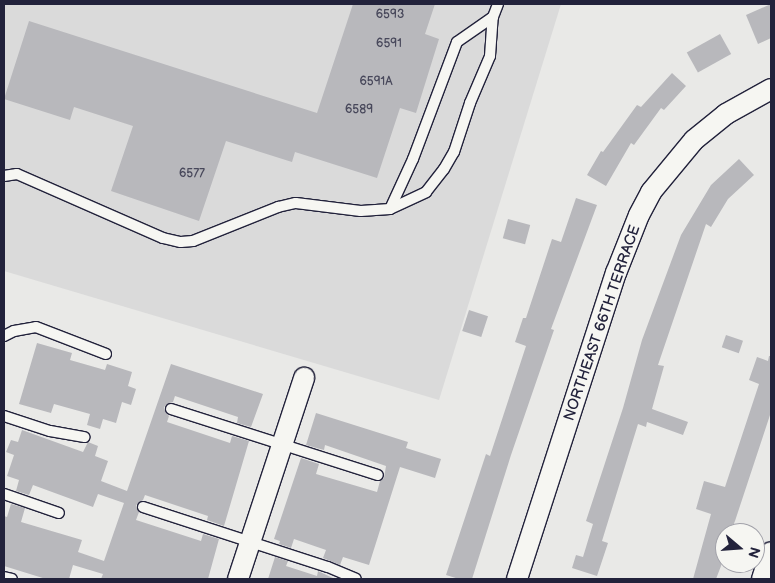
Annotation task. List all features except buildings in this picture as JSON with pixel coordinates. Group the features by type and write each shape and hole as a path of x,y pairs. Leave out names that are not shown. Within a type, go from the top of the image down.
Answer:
{"street":[{"name":"NORTHEAST 66TH TERRACE","path":"517,579 616,273 639,215 660,180 694,140 726,114 771,89"},
{"path":"238,579 304,378"},
{"path":"762,579 771,552"}],"lane":[{"path":"4,176 17,174 147,232 181,242 193,241 278,207 296,203 361,211 390,209 426,192 450,158 490,56 492,17 498,4"},
{"path":"390,209 413,159 457,42 492,17"},
{"path":"4,336 14,331 36,327 106,354"},
{"path":"172,409 378,475"},
{"path":"4,416 50,431 84,436"},
{"path":"4,494 59,513"},
{"path":"143,507 328,566 356,579"},
{"path":"4,577 12,579"}],"shaded area":[{"path":"4,4 561,4 439,400 4,271"}]}
